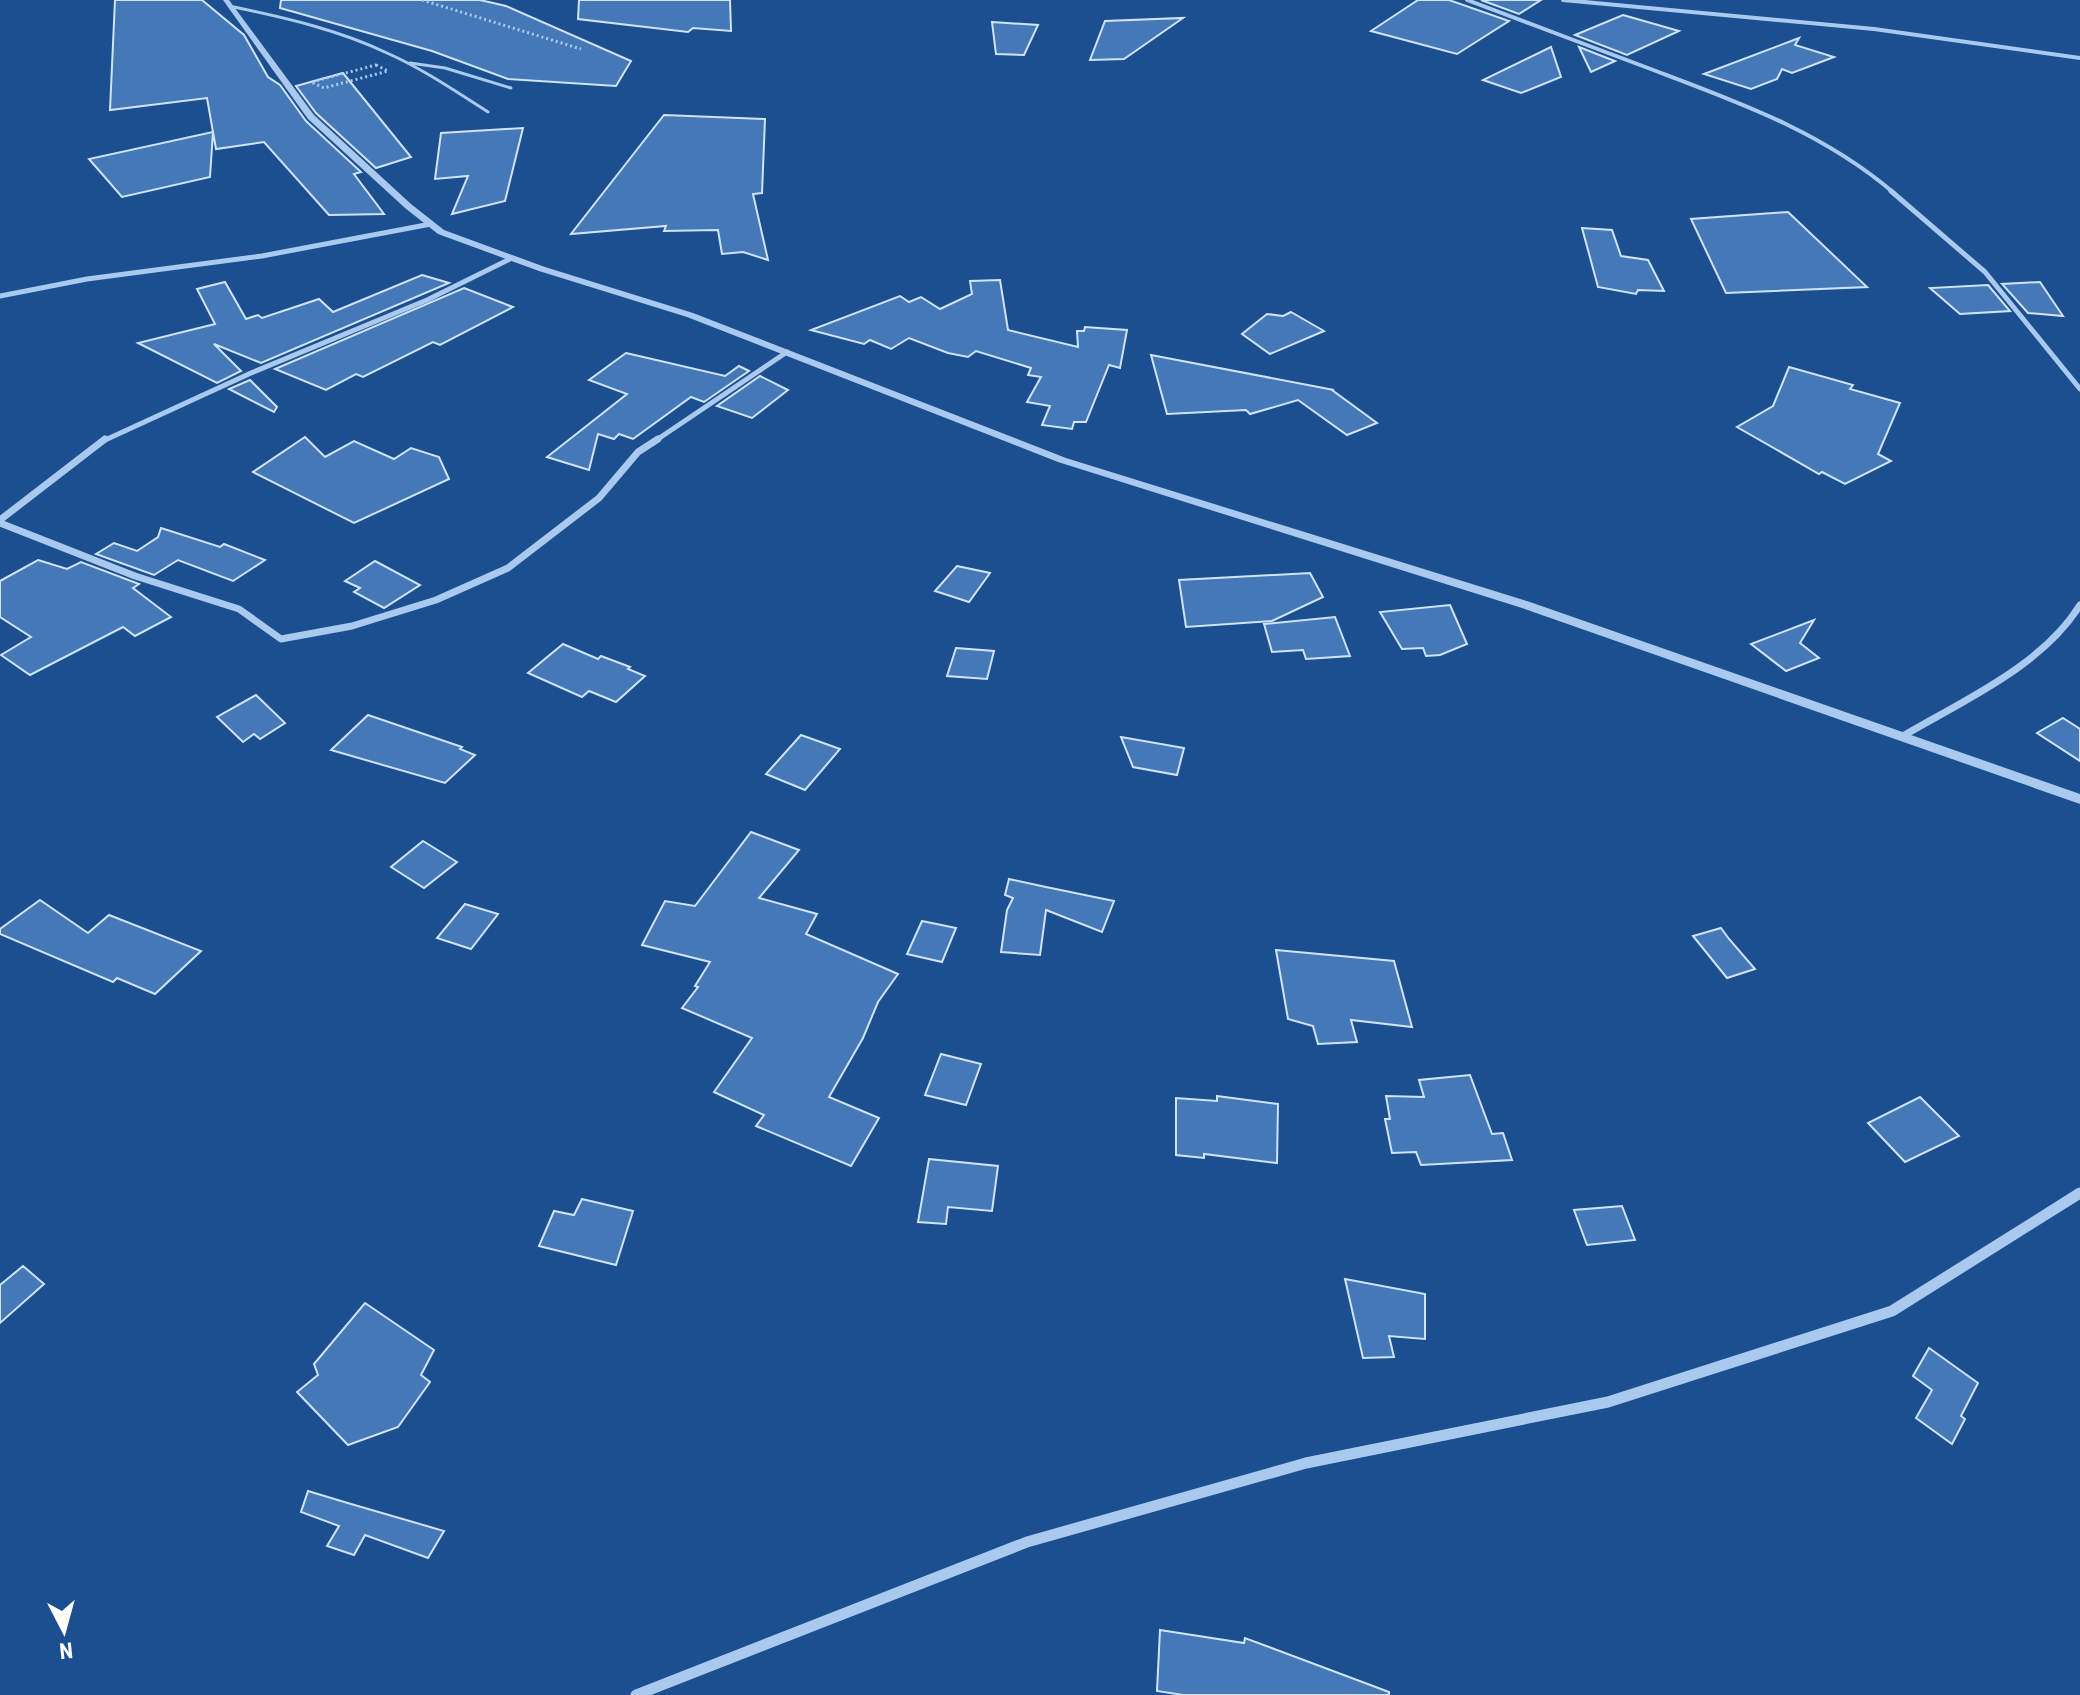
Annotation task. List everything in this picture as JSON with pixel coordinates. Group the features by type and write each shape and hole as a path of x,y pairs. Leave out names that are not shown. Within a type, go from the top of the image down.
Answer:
{"street":[{"path":"1467,0 1728,98 1800,129 1845,156 1884,185 1985,272 2080,389"},
{"path":"1563,0 1874,29 1998,44 2080,58"},
{"path":"230,4 311,117 441,232 690,315 1062,460 1526,605 2080,799"},
{"path":"0,296 87,279 277,254 431,224"},
{"path":"512,258 427,300 105,439 0,522 135,576 239,609 281,639 352,626 436,600 508,568 599,498 638,452 787,352"},
{"path":"1903,736 2016,668 2074,619 2080,605"},
{"path":"636,1695 1027,1542 1306,1463 1608,1402 1892,1311 2080,1193"}],"lane":[{"path":"230,4 329,31 408,63 488,112"},
{"path":"408,63 445,68 511,88"}],"path":[{"path":"422,0 581,49"},
{"path":"376,65 388,71 324,88 311,82 376,65"}],"building":[{"path":"115,0 202,0 244,35 268,77 280,85 306,121 361,172 354,174 384,214 329,215 264,142 216,149 207,98 110,110"},
{"path":"281,0 480,0 506,6 631,61 616,86 508,79 432,51 280,8"},
{"path":"579,0 730,0 731,31 693,28 688,32 578,19"},
{"path":"1418,0 1449,0 1509,21 1457,54 1371,31"},
{"path":"1481,0 1541,0 1519,14"},
{"path":"1623,15 1679,31 1627,55 1575,35"},
{"path":"1183,18 1124,59 1090,60 1105,21"},
{"path":"992,22 1038,25 1024,55 996,54"},
{"path":"1799,38 1795,45 1834,57 1792,73 1782,69 1777,79 1751,89 1704,74"},
{"path":"1551,47 1561,77 1521,93 1483,80"},
{"path":"1579,47 1607,58 1615,61 1591,72"},
{"path":"343,73 411,157 376,168 316,113 296,86"},
{"path":"664,115 765,119 762,193 753,194 768,260 743,252 722,254 718,230 664,231 666,226 571,234"},
{"path":"523,128 505,201 452,214 468,176 435,179 441,133"},
{"path":"213,132 210,177 122,197 89,159"},
{"path":"1788,212 1867,287 1726,293 1691,219"},
{"path":"1582,228 1612,230 1621,256 1648,260 1664,291 1638,290 1636,294 1598,287"},
{"path":"422,275 449,283 261,363 214,344 241,371 217,383 138,343 215,324 197,289 225,282 246,319 258,315 262,318 319,299 333,312"},
{"path":"1000,280 1008,330 1078,347 1077,331 1084,331 1085,327 1127,330 1120,368 1109,365 1086,422 1074,422 1072,429 1042,425 1050,406 1027,402 1041,377 1028,375 1031,368 976,351 968,357 948,353 909,338 891,349 870,340 864,344 811,330 900,296 909,302 921,297 940,309 972,294 970,281"},
{"path":"2040,282 2063,316 2028,313 2002,284"},
{"path":"1988,285 2010,311 1960,314 1930,288"},
{"path":"464,288 513,307 440,345 433,342 363,377 356,374 326,390 275,369"},
{"path":"1291,312 1324,331 1270,354 1242,334 1267,314 1283,316"},
{"path":"626,353 725,376 739,366 749,371 704,402 691,397 633,439 619,434 614,439 598,434 589,470 547,457 627,394 589,380"},
{"path":"1151,355 1334,390 1377,423 1347,435 1298,400 1250,414 1246,410 1167,414"},
{"path":"1789,367 1853,385 1850,389 1900,403 1878,454 1891,461 1845,484 1822,472 1819,474 1737,427 1773,406"},
{"path":"760,376 788,390 752,418 717,406"},
{"path":"250,380 277,407 274,412 229,389"},
{"path":"305,437 325,457 354,441 394,459 411,448 439,457 449,479 354,523 253,472"},
{"path":"161,528 220,547 224,544 265,560 233,581 178,560 154,575 96,554 114,543 137,551 158,537"},
{"path":"38,560 67,569 81,562 139,584 133,588 171,617 135,636 123,627 30,675 1,655 31,637 0,617 0,581"},
{"path":"375,561 420,585 384,608 354,592 360,588 345,581"},
{"path":"957,566 990,573 969,602 935,591"},
{"path":"1310,573 1323,597 1272,621 1186,627 1179,580"},
{"path":"1450,605 1467,644 1440,655 1426,656 1423,648 1402,649 1380,612"},
{"path":"1335,617 1350,656 1306,659 1303,650 1272,652 1264,624"},
{"path":"1814,620 1800,643 1819,658 1786,671 1751,644"},
{"path":"563,644 598,659 601,656 630,667 628,669 645,676 616,702 589,691 582,697 528,673"},
{"path":"956,648 994,651 987,679 947,676"},
{"path":"256,695 285,723 260,739 254,734 243,742 217,717"},
{"path":"368,715 462,747 460,749 475,755 445,783 331,750"},
{"path":"2063,718 2080,729 2080,761 2037,733"},
{"path":"801,735 840,749 805,790 766,774"},
{"path":"1121,737 1184,748 1177,775 1133,767"},
{"path":"751,832 799,850 759,898 817,914 806,934 898,974 878,1002 863,1038 829,1097 879,1118 851,1166 756,1126 764,1115 714,1092 752,1038 682,1008 698,987 695,986 710,962 642,945 665,901 695,906"},
{"path":"423,841 457,862 424,888 391,867"},
{"path":"1009,879 1114,901 1102,932 1046,910 1040,955 1001,952 1007,910 1013,898 1005,895"},
{"path":"40,900 88,933 109,915 201,951 155,994 117,978 113,982 0,934 0,929"},
{"path":"465,904 498,914 471,949 437,938"},
{"path":"922,921 956,928 942,962 907,954"},
{"path":"1721,928 1755,969 1727,978 1693,936"},
{"path":"1276,950 1394,961 1412,1027 1351,1020 1357,1042 1318,1044 1313,1026 1288,1019"},
{"path":"941,1054 981,1064 966,1105 925,1095"},
{"path":"1470,1075 1492,1134 1503,1133 1512,1160 1421,1165 1416,1152 1392,1153 1385,1119 1390,1119 1386,1096 1424,1097 1419,1080"},
{"path":"1217,1096 1278,1104 1277,1163 1204,1154 1204,1158 1176,1155 1176,1098 1217,1101"},
{"path":"1920,1097 1959,1136 1905,1162 1868,1123"},
{"path":"929,1159 998,1166 992,1211 948,1207 946,1224 918,1222"},
{"path":"582,1199 633,1211 616,1265 539,1246 554,1211 574,1215"},
{"path":"1622,1206 1635,1240 1587,1245 1574,1210"},
{"path":"23,1266 44,1284 0,1323 0,1285"},
{"path":"1345,1279 1425,1294 1425,1339 1389,1336 1394,1357 1363,1358"},
{"path":"365,1303 434,1350 421,1375 430,1382 398,1427 348,1445 297,1392 318,1375 314,1364"},
{"path":"1929,1348 1978,1383 1961,1416 1965,1419 1952,1444 1916,1418 1932,1390 1913,1376"},
{"path":"308,1491 444,1531 428,1558 365,1535 354,1555 327,1546 339,1526 301,1512"},
{"path":"1160,1630 1244,1643 1245,1638 1389,1692 1389,1695 1183,1695 1157,1691"}]}
